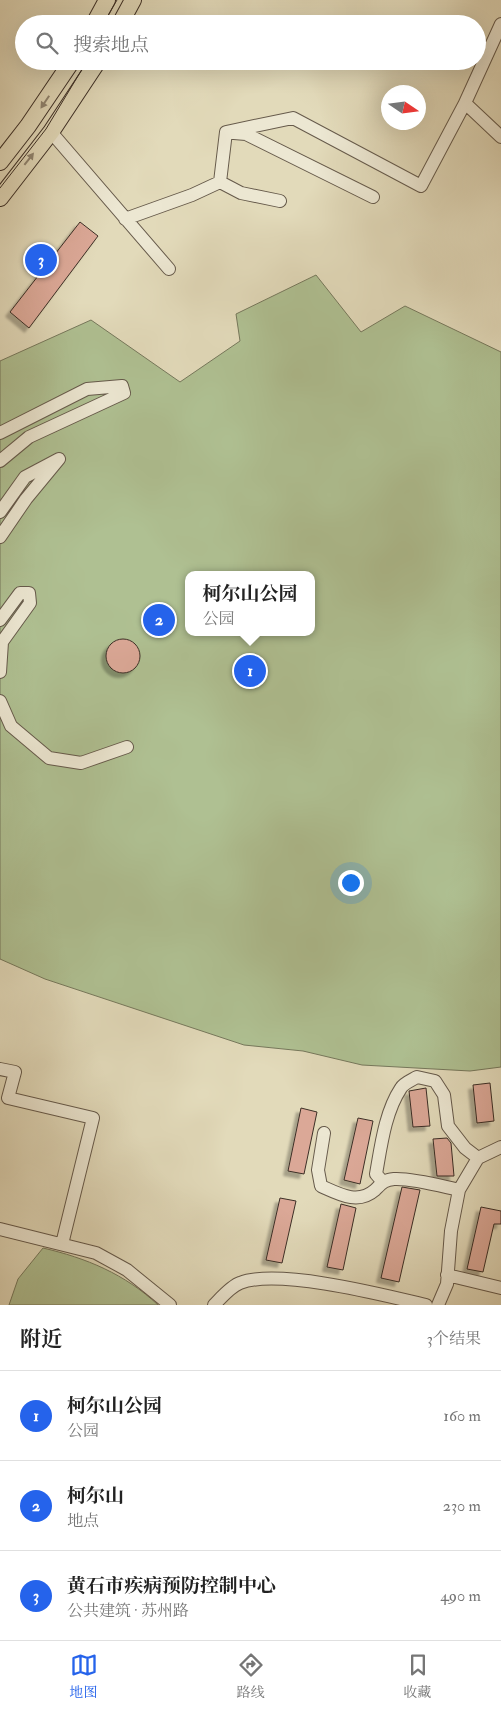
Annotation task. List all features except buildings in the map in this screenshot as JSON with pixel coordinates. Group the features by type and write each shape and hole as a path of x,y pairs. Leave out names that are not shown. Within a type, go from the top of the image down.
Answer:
{"main road":[{"path":"99,15 107,0"},
{"path":"125,15 133,0"},
{"path":"0,162 28,126 66,70"},
{"path":"0,198 51,132 92,70"}],"street":[{"path":"486,57 501,24"},
{"path":"226,132 293,118 421,186 465,103 480,70"},
{"path":"465,103 501,137"},
{"path":"51,132 169,269"},
{"path":"220,182 226,132"},
{"path":"226,132 246,134 373,198"},
{"path":"125,219 192,195 220,182"},
{"path":"220,182 241,193 280,201"},
{"path":"0,433 87,388 122,386 124,393 29,437 0,461"},
{"path":"0,512 25,477 59,459 26,499 0,537"},
{"path":"0,620 20,593 30,594 30,603 2,642 0,672"},
{"path":"0,701 11,726 49,758 81,763 127,747"},
{"path":"0,1069 14,1072 8,1098 93,1118 62,1244"},
{"path":"382,1181 376,1174 381,1145 392,1106 402,1086 417,1077 435,1080 444,1095 448,1126 465,1148 478,1158"},
{"path":"324,1133 318,1170 321,1186 341,1195 360,1198 374,1191 382,1181 396,1179 460,1190"},
{"path":"438,1305 447,1284 451,1231 460,1190 478,1158 501,1147"},
{"path":"0,1229 96,1253 119,1265 170,1305"},
{"path":"448,1275 501,1288"},
{"path":"214,1305 238,1284 254,1279 331,1285 426,1305"}],"green space":[{"path":"316,275 361,332 405,306 501,352 501,1067 470,1071 362,1065 303,1051 244,1045 45,979 0,959 0,361 91,320 180,382 240,341 236,314"},
{"path":"43,1248 90,1262 132,1284 158,1305 9,1305 18,1279"}],"tram line":[{"path":"108,15 117,0"},
{"path":"0,188 46,129 82,70"}],"place":[{"name":"黄石市疾病预防控制中心","path":"41,260"},
{"name":"柯尔山","path":"159,620"},
{"name":"柯尔山公园","path":"250,671"}]}
